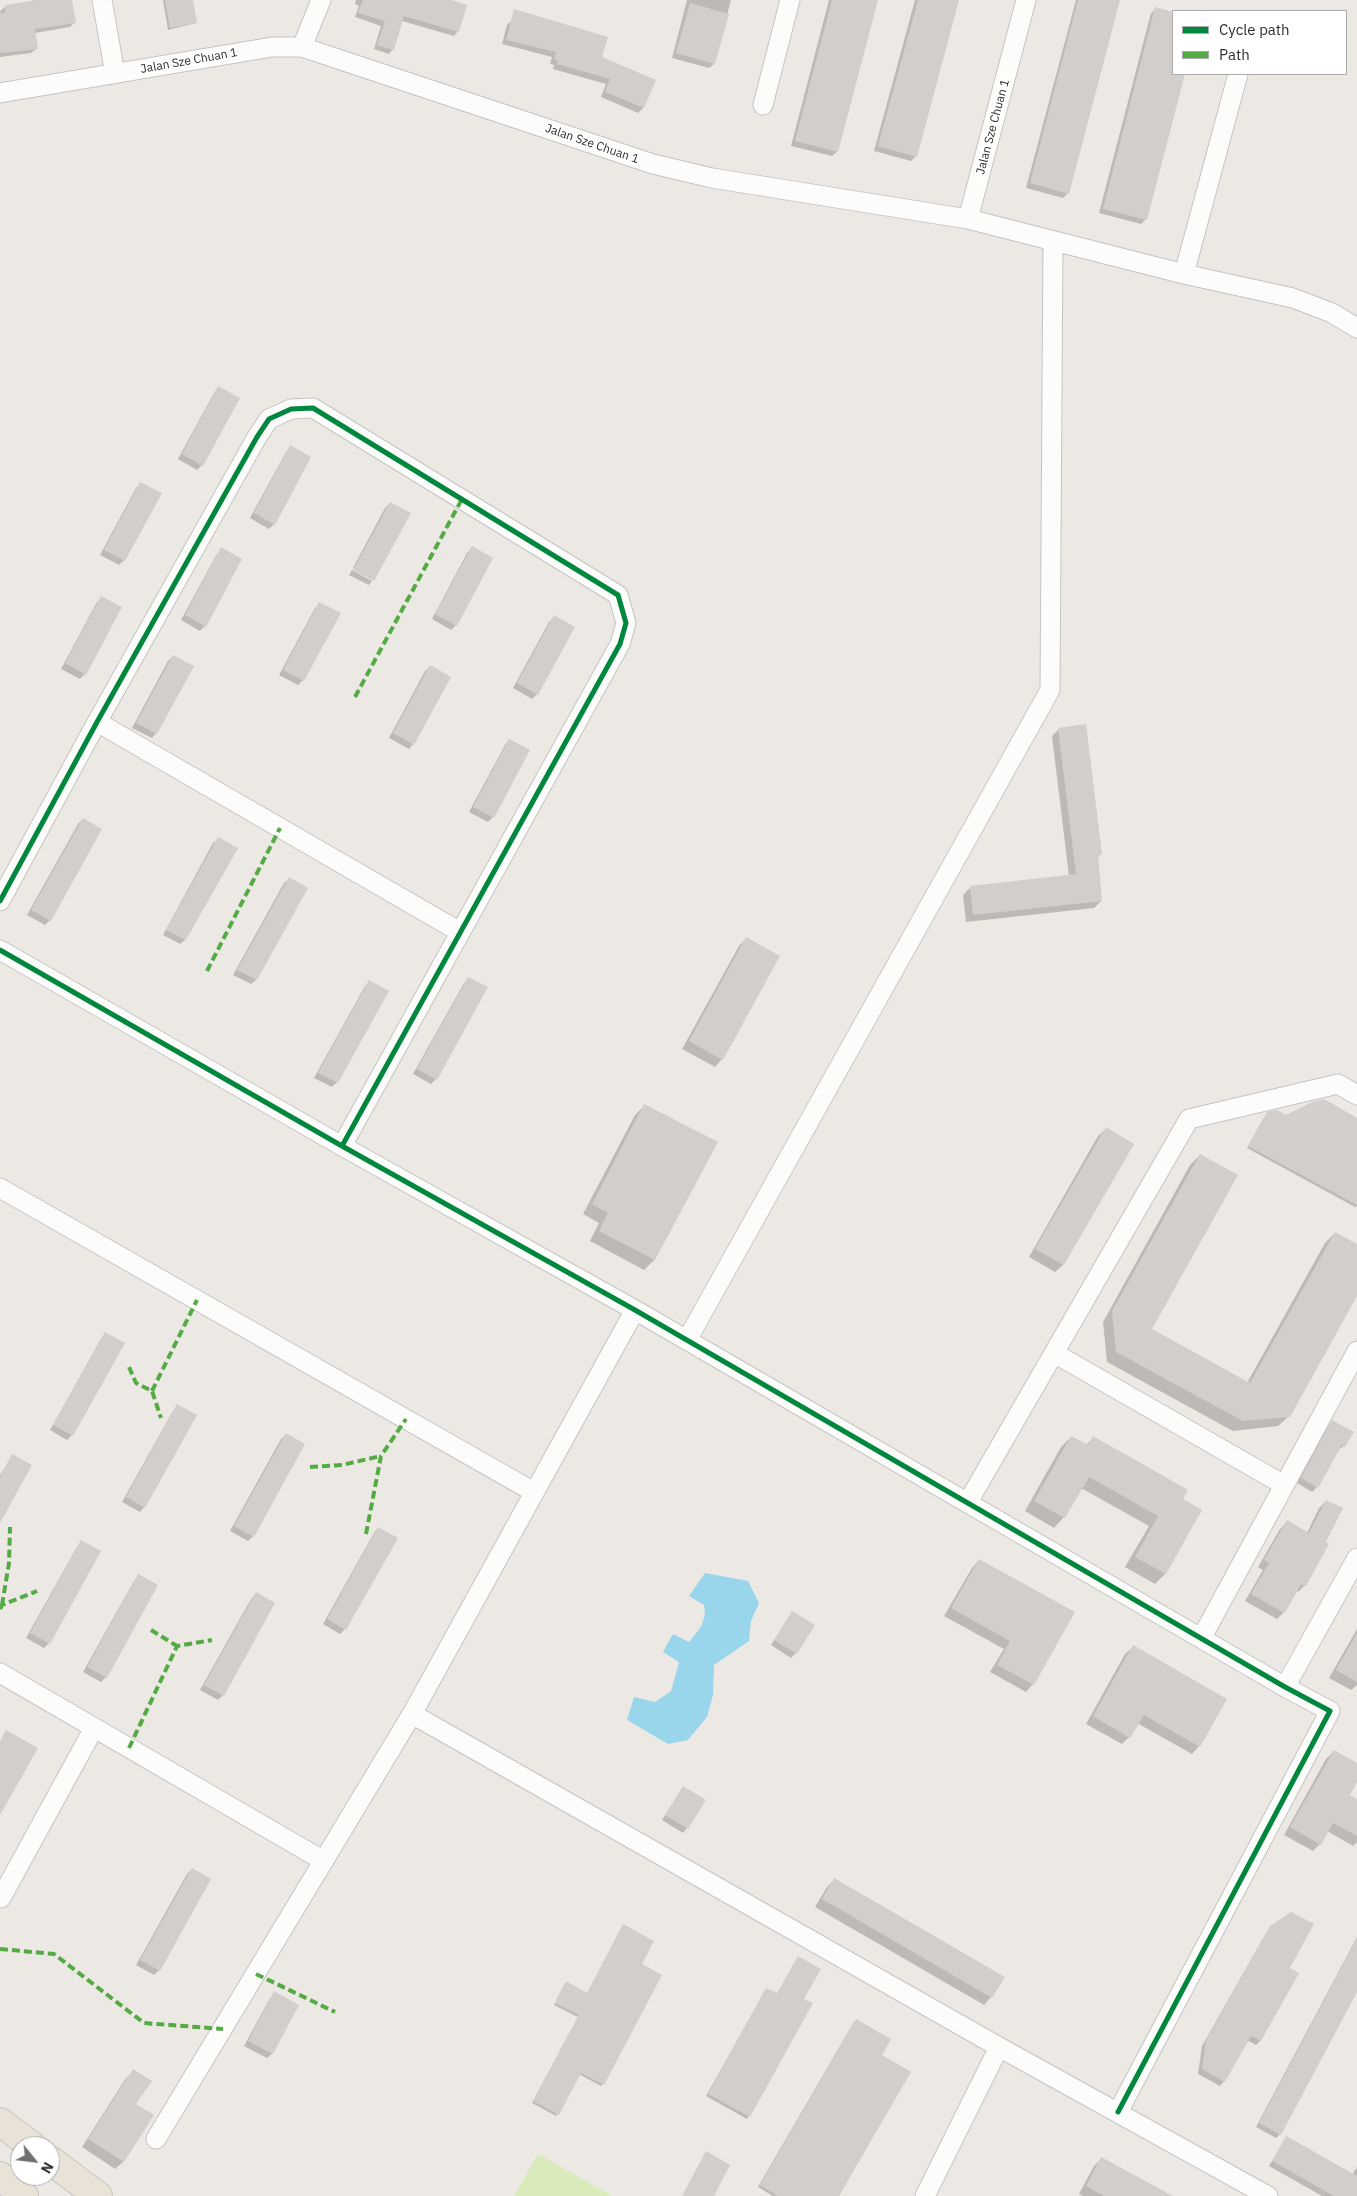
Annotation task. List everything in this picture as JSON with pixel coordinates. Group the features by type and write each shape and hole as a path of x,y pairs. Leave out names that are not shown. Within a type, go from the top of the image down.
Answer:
{"highway":[{"path":"0,2122 19,2136"},
{"path":"60,2168 98,2196"},
{"path":"0,2176 24,2196"}],"street":[{"path":"102,0 115,74"},
{"path":"302,47 321,0"},
{"path":"763,105 790,0"},
{"name":"Jalan Sze Chuan 1","path":"0,93 272,47 302,47 653,164 712,178 968,219 1026,0"},
{"path":"1184,274 1238,75"},
{"path":"968,219 1184,274 1293,298 1332,313 1357,328"},
{"path":"687,1340 1050,690 1053,242"},
{"path":"0,901 97,722 269,419 291,410 313,408 618,595 626,623 620,644 342,1146"},
{"path":"97,722 460,932"},
{"path":"0,950 342,1146 635,1310 1202,1637 1285,1687 1330,1710 1118,2112"},
{"path":"968,1502 1189,1119 1338,1084 1357,1095"},
{"path":"0,1188 534,1492"},
{"path":"156,2139 412,1714 635,1310"},
{"path":"1202,1637 1357,1351"},
{"path":"1054,1353 1284,1485"},
{"path":"1285,1687 1357,1558"},
{"path":"0,1673 324,1860"},
{"path":"412,1714 1268,2196"},
{"path":"1,1898 94,1728"},
{"path":"925,2196 999,2046"}],"green space":[{"path":"538,2154 612,2196 514,2196"}],"water":[{"path":"705,1573 748,1581 759,1603 751,1621 749,1641 714,1665 713,1695 707,1717 688,1740 668,1744 627,1720 634,1697 655,1702 671,1691 679,1662 663,1652 673,1634 689,1642 701,1627 705,1614 704,1605 689,1596"}],"building":[{"path":"38,0 72,0 76,23 35,29 38,49 0,53 0,13 5,13 5,5"},
{"path":"165,0 193,0 197,23 170,28"},
{"path":"363,0 451,0 467,5 459,32 404,16 394,50 377,45 385,21 358,13"},
{"path":"832,0 878,0 838,152 795,141"},
{"path":"918,0 959,0 917,157 878,146"},
{"path":"1078,0 1120,0 1069,194 1030,183"},
{"path":"690,3 729,14 715,64 676,53"},
{"path":"1155,7 1172,12 1172,75 1185,75 1147,220 1103,209"},
{"path":"514,9 608,37 602,57 656,80 644,108 605,92 610,79 557,64 558,60 554,59 556,52 506,40"},
{"path":"218,386 240,398 203,466 182,454"},
{"path":"290,445 311,457 275,525 254,513"},
{"path":"140,482 162,493 125,561 104,550"},
{"path":"390,502 411,513 374,581 353,570"},
{"path":"472,546 493,558 457,626 435,614"},
{"path":"221,547 242,559 206,627 185,615"},
{"path":"101,596 122,607 86,675 65,663"},
{"path":"319,602 341,613 304,681 283,670"},
{"path":"554,615 575,627 538,695 517,683"},
{"path":"173,655 194,666 157,734 136,723"},
{"path":"430,665 451,677 414,745 393,733"},
{"path":"1086,724 1102,854 1098,855 1102,901 973,915 970,886 1076,874 1058,728"},
{"path":"509,739 530,750 494,818 473,807"},
{"path":"83,818 102,829 51,921 31,910"},
{"path":"218,837 238,848 186,940 166,930"},
{"path":"289,877 308,888 257,980 237,970"},
{"path":"746,937 780,956 723,1060 689,1041"},
{"path":"468,977 488,987 437,1080 417,1069"},
{"path":"369,980 389,991 338,1083 318,1073"},
{"path":"1324,1099 1357,1118 1357,1205 1248,1146 1267,1112 1277,1110 1286,1115 1312,1102"},
{"path":"644,1104 718,1142 655,1260 599,1231 608,1213 592,1204"},
{"path":"1106,1127 1134,1144 1064,1265 1035,1249"},
{"path":"1200,1154 1238,1175 1152,1329 1250,1383 1335,1232 1357,1244 1357,1296 1290,1417 1243,1421 1116,1352 1112,1311"},
{"path":"105,1332 125,1343 73,1436 53,1425"},
{"path":"177,1404 197,1415 145,1508 126,1497"},
{"path":"1332,1420 1354,1432 1345,1447 1342,1445 1318,1488 1301,1478"},
{"path":"286,1433 305,1444 254,1537 234,1526"},
{"path":"1071,1436 1088,1445 1093,1436 1188,1490 1183,1499 1202,1510 1166,1574 1135,1557 1158,1516 1089,1477 1065,1518 1034,1501"},
{"path":"12,1454 32,1465 0,1523 0,1477"},
{"path":"1326,1500 1343,1508 1326,1542 1329,1544 1306,1586 1301,1584 1285,1613 1251,1594 1269,1563 1264,1560 1287,1520 1309,1533"},
{"path":"378,1527 398,1538 346,1630 327,1619"},
{"path":"81,1540 101,1551 50,1644 30,1633"},
{"path":"979,1559 1075,1612 1034,1685 997,1665 1010,1641 951,1608"},
{"path":"138,1574 158,1585 107,1678 87,1667"},
{"path":"256,1592 275,1603 224,1696 204,1685"},
{"path":"792,1611 815,1625 797,1654 774,1640"},
{"path":"1357,1633 1357,1682 1336,1670"},
{"path":"1133,1645 1227,1699 1200,1747 1144,1715 1130,1738 1093,1716"},
{"path":"6,1730 38,1748 0,1815 0,1741"},
{"path":"1334,1750 1357,1763 1357,1782 1350,1795 1357,1799 1357,1836 1333,1823 1321,1845 1290,1827"},
{"path":"683,1786 706,1800 688,1829 665,1815"},
{"path":"192,1868 211,1879 160,1971 140,1960"},
{"path":"834,1878 1005,1977 992,1998 822,1899"},
{"path":"1291,1912 1314,1924 1290,1968 1299,1973 1261,2041 1251,2036 1225,2082 1202,2069 1206,2040 1270,1926"},
{"path":"623,1924 654,1941 642,1964 662,1975 604,2085 581,2073 559,2115 533,2101 579,2015 555,2003 566,1981 587,1993"},
{"path":"1357,1938 1357,1992 1281,2135 1259,2123"},
{"path":"798,1956 821,1969 804,1999 813,2003 750,2117 708,2094 766,1988 777,1993"},
{"path":"274,1991 299,2005 273,2054 248,2041"},
{"path":"856,2019 891,2039 882,2055 911,2072 839,2196 778,2196 760,2185"},
{"path":"133,2069 152,2081 136,2104 154,2115 124,2162 88,2139"},
{"path":"1286,2136 1357,2176 1357,2196 1334,2196 1272,2161"},
{"path":"706,2151 730,2165 714,2196 682,2196"},
{"path":"1101,2157 1173,2196 1104,2196 1086,2186"}],"marked path":[{"path":"355,697 462,499"},
{"path":"207,971 280,828"},
{"path":"152,1391 197,1300"},
{"path":"129,1367 136,1383 152,1391 161,1418"},
{"path":"366,1534 381,1456 406,1419"},
{"path":"310,1467 342,1465 381,1456"},
{"path":"2,1605 9,1563 10,1527"},
{"path":"0,1609 2,1605 37,1591"},
{"path":"151,1630 177,1646"},
{"path":"129,1748 177,1646 212,1640"},
{"path":"0,1949 54,1954 144,2023 223,2029"},
{"path":"256,1974 335,2012"}],"cycle path":[{"path":"0,901 97,722 257,437 269,419 291,409 313,408 618,595 626,623 620,644 342,1146"},
{"path":"0,950 342,1146 635,1310 1285,1687 1330,1711 1118,2112"}]}
